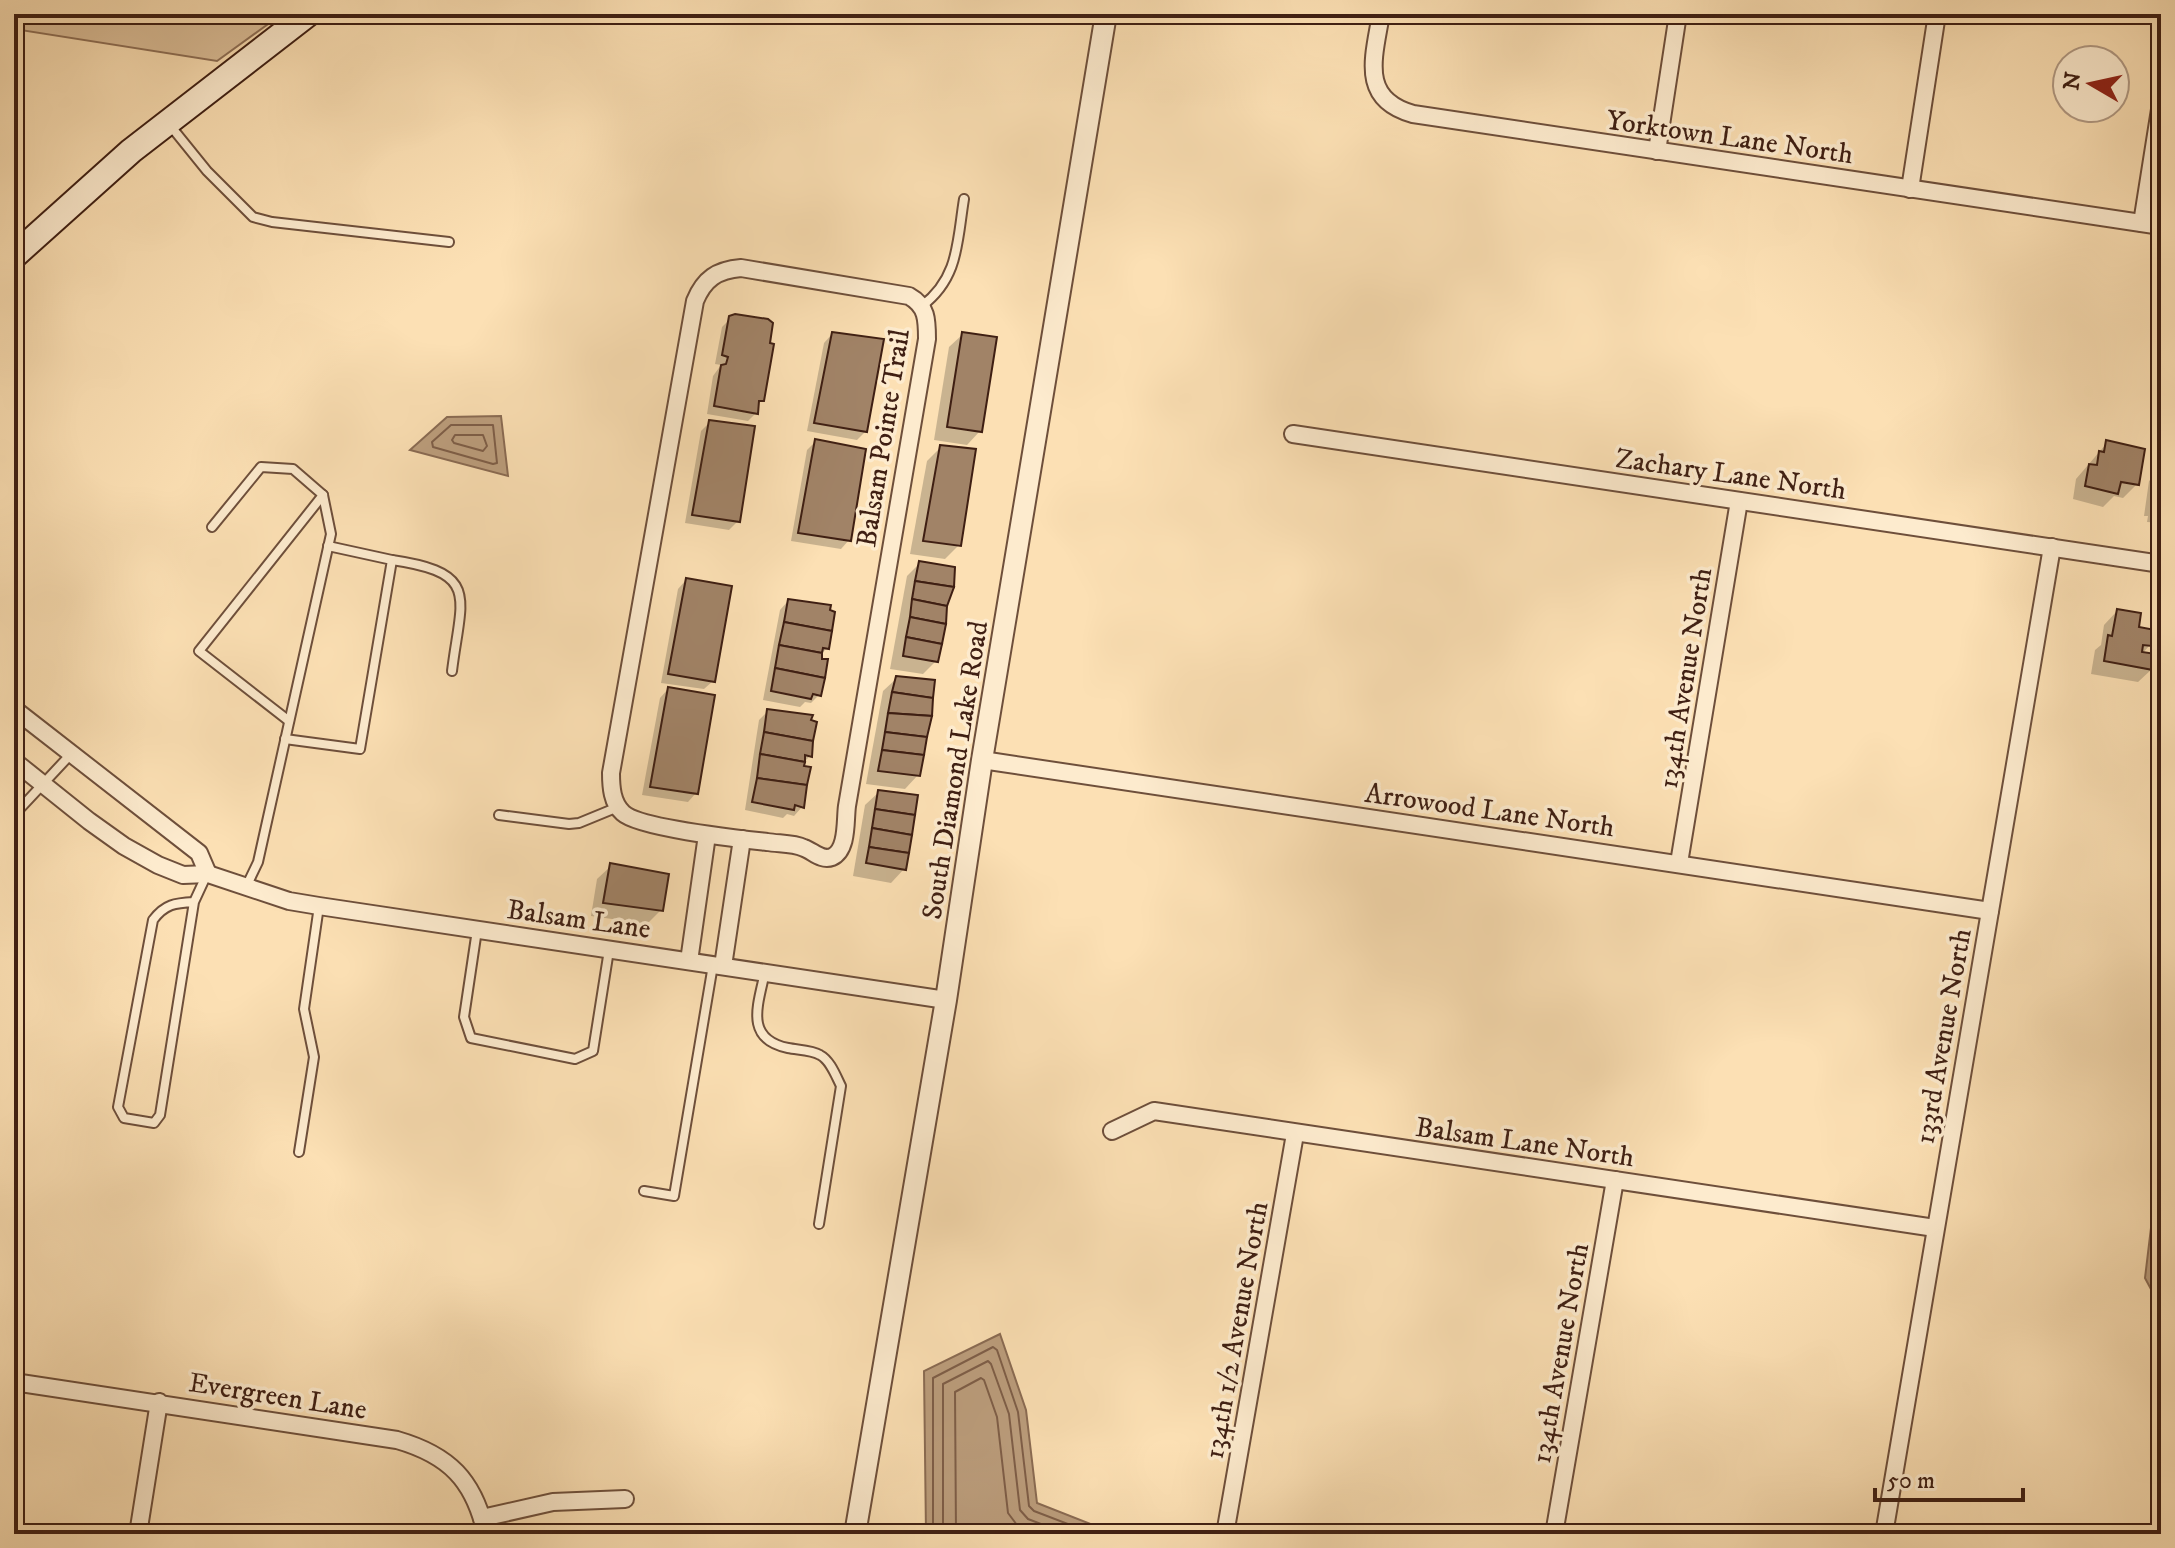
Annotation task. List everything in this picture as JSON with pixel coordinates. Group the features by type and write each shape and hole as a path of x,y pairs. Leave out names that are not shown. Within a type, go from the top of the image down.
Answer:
{"main road":[{"path":"14,256 131,151 308,14"}],"street":[{"name":"South Diamond Lake Road","path":"855,1534 946,1000 982,760 1106,14"},
{"name":"Yorktown Lane North","path":"1381,14 1373,65 1375,84 1383,100 1398,110 2161,226"},
{"path":"1657,151 1678,14"},
{"path":"1910,189 1937,14"},
{"path":"2142,223 2161,103"},
{"name":"Balsam Pointe Trail","path":"749,269 897,293 909,296 922,306 927,339 842,846 833,856 824,858 805,848 707,835 626,816 618,807 611,788 611,773 695,301 700,288 721,271 749,269"},
{"name":"Zachary Lane North","path":"1293,434 2161,564"},
{"name":"134th Avenue North","path":"1679,863 1739,501"},
{"name":"133rd Avenue North","path":"1884,1534 2052,547"},
{"path":"14,709 199,853 208,874"},
{"name":"Arrowood Lane North","path":"982,760 1990,911"},
{"name":"Balsam Lane","path":"14,761 89,821 147,858 183,875 208,874 289,901 319,906 946,1000"},
{"path":"689,961 707,835"},
{"path":"718,965 742,839"},
{"name":"Balsam Lane North","path":"1112,1131 1154,1111 1935,1228"},
{"name":"134th 1/2 Avenue North","path":"1225,1534 1295,1134"},
{"name":"134th Avenue North","path":"1554,1534 1615,1180"},
{"name":"Evergreen Lane","path":"14,1382 159,1402 397,1440 423,1447 448,1462 466,1483 480,1506 484,1526"},
{"path":"138,1534 159,1402"},
{"path":"484,1526 553,1502 625,1499"}],"lane":[{"path":"167,122 207,171 253,217 272,222 449,242"},
{"path":"922,306 940,291 951,272 964,199"},
{"path":"212,527 261,467 293,469 323,495 331,534 258,862 245,888"},
{"path":"289,721 199,651 323,495"},
{"path":"328,546 424,565 442,572 456,584 462,597 452,671"},
{"path":"285,739 360,749 392,560"},
{"path":"14,815 71,754"},
{"path":"499,815 569,824 618,807"},
{"path":"194,902 174,903 162,909 153,920 118,1107 124,1118 154,1123 160,1115 194,902 208,874"},
{"path":"299,1152 314,1057 304,1009 319,906"},
{"path":"477,930 464,1017 471,1038 575,1059 593,1051 609,948"},
{"path":"644,1191 674,1196 718,965"},
{"path":"765,972 756,1013 761,1034 772,1045 821,1055 833,1069 841,1086 819,1224"}],"shaded area":[{"path":"14,14 282,14 217,61 14,29"}],"water":[{"path":"501,416 508,476 410,450 447,417"},
{"path":"2161,1144 2161,1286 2153,1293 2145,1278"},
{"path":"1000,1334 1026,1410 1037,1503 1116,1534 926,1534 924,1371"}],"building":[{"path":"735,314 768,319 773,323 770,343 774,344 764,401 759,401 758,414 714,406 721,365 726,364 728,357 722,355 729,316"},
{"path":"832,332 884,339 867,432 814,423"},
{"path":"962,332 997,337 982,432 947,427"},
{"path":"709,420 755,426 740,522 692,515"},
{"path":"815,439 866,449 851,541 798,533"},
{"path":"2106,440 2145,449 2139,485 2121,482 2118,494 2085,486 2089,464 2097,465 2099,451 2104,452"},
{"path":"940,445 976,449 961,546 923,541"},
{"path":"919,561 955,567 954,587 915,581"},
{"path":"686,578 732,586 715,682 668,674"},
{"path":"915,581 954,587 947,606 912,599"},
{"path":"788,599 831,605 830,610 835,612 832,631 784,622"},
{"path":"912,599 947,606 946,624 910,617"},
{"path":"2117,609 2141,613 2139,627 2155,630 2152,646 2143,645 2142,652 2156,654 2153,670 2104,661 2108,635 2112,636"},
{"path":"910,617 946,624 942,644 906,637"},
{"path":"784,622 832,631 829,649 823,648 822,653 779,645"},
{"path":"906,637 942,644 938,662 903,656"},
{"path":"779,645 822,653 822,659 828,659 825,678 775,668"},
{"path":"775,668 825,678 821,696 813,694 811,699 771,691"},
{"path":"896,676 935,680 933,698 892,692"},
{"path":"668,687 715,695 698,794 650,787"},
{"path":"892,692 933,698 932,716 888,713"},
{"path":"767,709 813,715 811,720 817,722 813,741 764,732"},
{"path":"888,713 932,716 927,737 885,732"},
{"path":"764,732 813,741 812,757 805,755 805,762 760,754"},
{"path":"885,732 927,737 924,755 882,750"},
{"path":"882,750 924,755 920,776 878,771"},
{"path":"760,754 805,762 804,766 811,767 807,785 757,778"},
{"path":"757,778 807,785 804,808 795,805 794,810 752,802"},
{"path":"878,790 918,795 915,815 875,809"},
{"path":"875,809 915,815 912,835 872,828"},
{"path":"872,828 912,835 909,853 869,847"},
{"path":"869,847 909,853 906,870 866,863"},
{"path":"610,863 669,874 663,911 603,903"}]}
